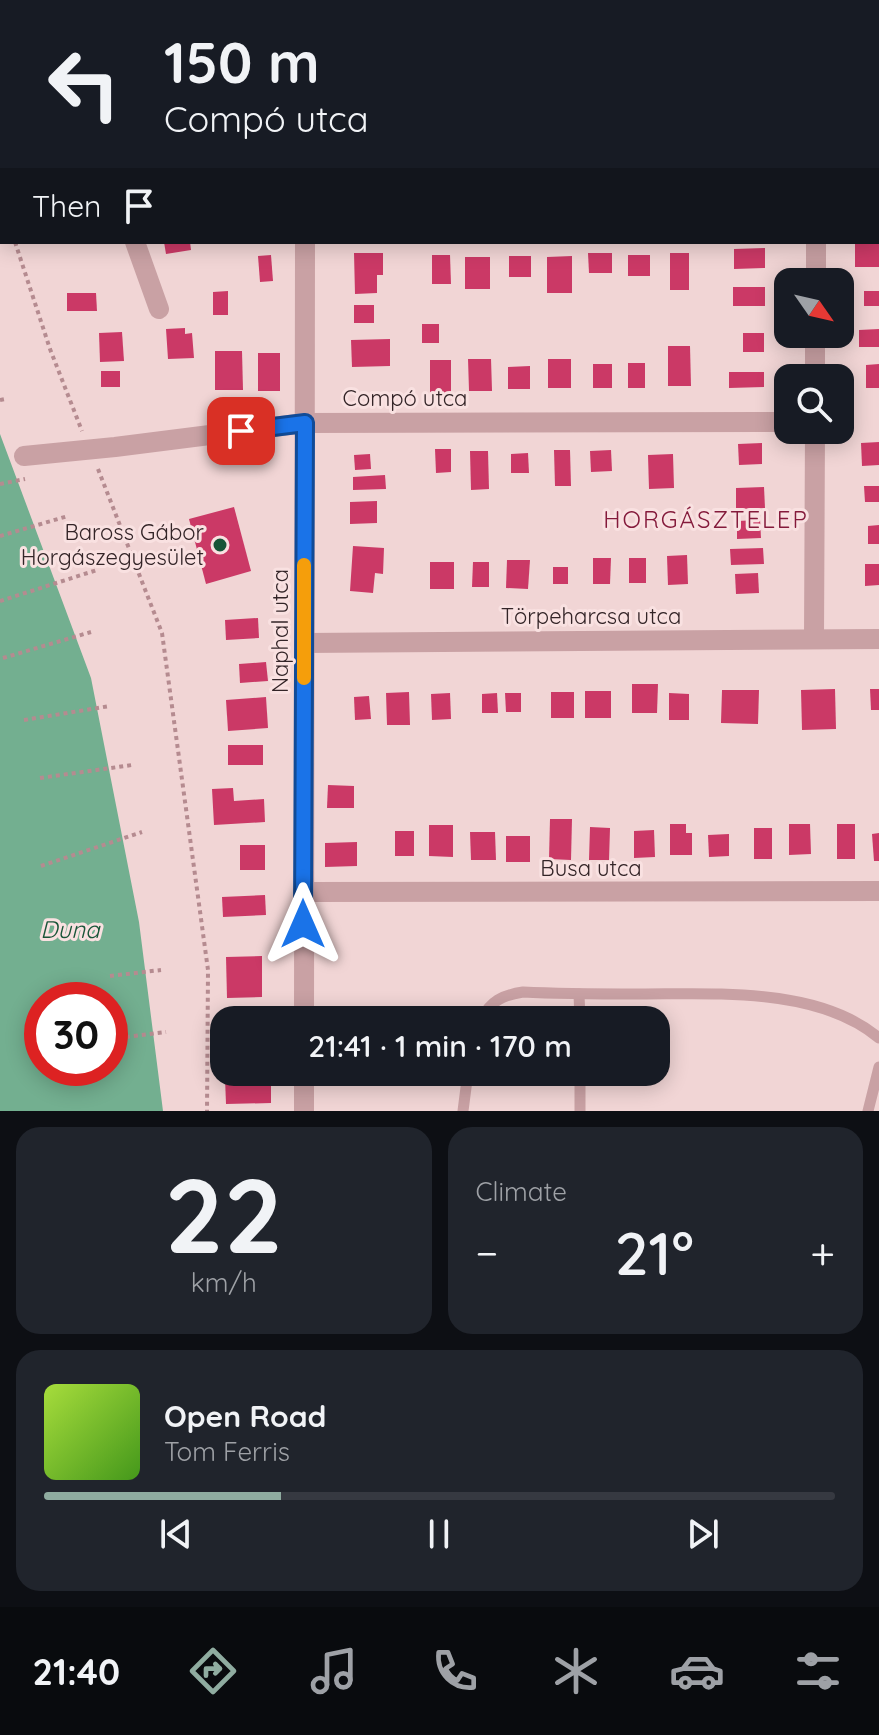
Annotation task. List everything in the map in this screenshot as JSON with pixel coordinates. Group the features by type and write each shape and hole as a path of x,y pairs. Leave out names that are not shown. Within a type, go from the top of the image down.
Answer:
{"street":[{"path":"136,244 159,309"},
{"name":"Naphal utca","path":"304,1006 305,244"},
{"path":"816,244 816,268"},
{"name":"Compó utca","path":"24,456 305,423 774,422"},
{"path":"814,638 815,444"},
{"name":"Törpeharcsa utca","path":"304,643 879,639"},
{"name":"Busa utca","path":"303,892 879,891"},
{"path":"304,1086 304,1111"}],"lane":[{"path":"489,1006 508,994 733,994 807,1004 840,1013 859,1022 879,1038"},
{"path":"579,994 579,1006"},
{"path":"868,1111 879,1067"},
{"path":"463,1111 466,1086"},
{"path":"580,1086 580,1111"}],"path":[{"path":"16,244 50,349 162,633 208,970 207,1111"},
{"path":"0,536 68,516"},
{"path":"0,601 97,570"},
{"path":"3,658 91,632"},
{"path":"24,720 110,706"},
{"path":"40,778 132,765"},
{"path":"41,866 142,832"},
{"path":"110,976 161,970"},
{"path":"128,1037 166,1032"}],"water":[{"name":"Duna","path":"0,434 91,678 139,922 163,1111 0,1111"}],"building":[{"path":"164,244 190,244 191,250 166,254"},
{"path":"855,244 879,244 879,267 855,267"},
{"path":"765,248 765,268 734,269 734,249"},
{"path":"354,253 383,253 383,275 377,275 377,293 355,294"},
{"path":"588,253 612,253 612,273 589,273"},
{"path":"670,253 689,253 689,290 670,290"},
{"path":"271,255 273,281 260,282 258,256"},
{"path":"432,255 450,255 451,284 432,284"},
{"path":"628,255 650,255 650,276 628,276"},
{"path":"509,256 531,256 531,277 509,277"},
{"path":"572,256 572,293 547,293 547,257"},
{"path":"465,257 490,257 490,289 465,289"},
{"path":"733,287 765,287 765,306 733,306"},
{"path":"228,291 228,315 213,315 213,292"},
{"path":"864,291 879,291 879,306 864,306"},
{"path":"67,293 96,293 97,311 67,311"},
{"path":"354,305 374,305 374,323 354,323"},
{"path":"422,324 439,324 439,343 422,343"},
{"path":"185,328 185,334 192,333 194,358 168,359 166,329"},
{"path":"879,329 879,347 859,347 859,330"},
{"path":"122,332 124,361 100,362 99,333"},
{"path":"743,333 764,333 764,352 743,352"},
{"path":"390,339 390,366 352,367 351,340"},
{"path":"668,346 690,346 691,386 668,386"},
{"path":"215,351 242,351 243,390 215,390"},
{"path":"258,353 280,353 280,391 258,391"},
{"path":"468,359 491,359 492,391 469,391"},
{"path":"548,359 571,359 571,388 548,388"},
{"path":"430,360 451,360 451,397 430,397"},
{"path":"628,363 645,363 645,388 628,388"},
{"path":"593,364 612,364 612,388 593,388"},
{"path":"879,364 879,388 866,388 866,365"},
{"path":"530,366 530,389 508,389 508,367"},
{"path":"101,371 120,371 120,387 101,387"},
{"path":"729,372 764,372 764,387 729,388"},
{"path":"879,442 879,465 862,466 861,443"},
{"path":"762,443 762,464 739,465 738,444"},
{"path":"435,449 451,449 451,472 436,473"},
{"path":"554,450 570,450 571,486 555,486"},
{"path":"611,450 612,471 591,472 590,451"},
{"path":"470,451 488,451 489,489 471,490"},
{"path":"528,453 529,473 511,473 511,454"},
{"path":"370,454 371,469 355,470 354,455"},
{"path":"673,454 674,488 649,489 648,455"},
{"path":"385,475 386,489 353,490 353,477"},
{"path":"864,486 879,486 879,502 865,502"},
{"path":"764,487 765,508 736,509 736,488"},
{"path":"377,501 377,523 350,524 350,502"},
{"name":"Baross Gábor Horgászegyesület","path":"234,507 251,571 206,584 189,519"},
{"path":"760,520 761,538 737,539 737,521"},
{"path":"879,525 879,544 868,544 868,526"},
{"path":"353,546 384,548 383,574 375,573 373,593 350,591"},
{"path":"763,548 764,564 731,565 730,549"},
{"path":"687,555 688,584 668,585 667,556"},
{"path":"593,558 611,558 610,584 593,584"},
{"path":"629,558 646,558 646,583 629,583"},
{"path":"507,560 530,560 528,589 506,588"},
{"path":"430,562 454,562 454,589 430,589"},
{"path":"473,562 489,562 489,587 472,587"},
{"path":"865,564 879,564 879,585 865,586"},
{"path":"553,567 568,567 568,584 553,584"},
{"path":"758,573 759,593 736,594 735,574"},
{"path":"258,618 259,638 226,640 225,620"},
{"path":"266,662 268,681 240,683 239,664"},
{"path":"632,684 658,684 657,713 632,713"},
{"path":"835,689 836,729 802,730 801,690"},
{"path":"870,689 879,689 879,710 871,710"},
{"path":"722,690 759,690 758,724 721,723"},
{"path":"585,691 611,691 611,718 585,718"},
{"path":"409,692 410,725 387,725 386,693"},
{"path":"551,692 574,692 574,718 551,718"},
{"path":"450,693 451,719 432,720 431,694"},
{"path":"497,693 498,713 482,713 482,694"},
{"path":"505,693 521,693 521,712 506,712"},
{"path":"669,693 689,694 689,720 669,720"},
{"path":"369,696 371,719 355,720 354,697"},
{"path":"266,697 268,728 228,731 226,700"},
{"path":"228,745 263,745 263,765 228,765"},
{"path":"328,785 354,786 354,808 327,808"},
{"path":"233,788 234,801 264,799 265,822 214,825 212,789"},
{"path":"550,819 572,819 571,860 549,859"},
{"path":"670,824 686,824 686,833 692,833 692,855 670,855"},
{"path":"789,824 810,824 811,854 789,855"},
{"path":"837,824 855,824 855,859 837,859"},
{"path":"429,825 453,825 453,857 429,856"},
{"path":"590,827 610,828 609,860 589,860"},
{"path":"754,828 772,828 772,859 754,859"},
{"path":"654,830 655,857 634,858 634,831"},
{"path":"395,831 414,831 414,856 395,856"},
{"path":"470,832 495,832 496,860 471,860"},
{"path":"879,833 879,861 874,861 872,834"},
{"path":"729,834 729,856 709,857 708,835"},
{"path":"506,836 530,836 530,862 506,862"},
{"path":"357,842 357,866 325,867 325,843"},
{"path":"240,845 265,845 265,870 240,870"},
{"path":"265,895 266,915 223,917 222,897"},
{"path":"262,956 262,997 227,998 226,957"},
{"path":"225,1086 271,1086 271,1103 226,1104"}],"slow traffic":[{"path":"304,565 304,678"}],"place":[{"name":"Baross Gábor Horgászegyesület","path":"220,545"}],"district":[{"name":"HORGÁSZTELEP","path":"706,520"}],"route":[{"path":"241,431 305,423 303,924"}]}
